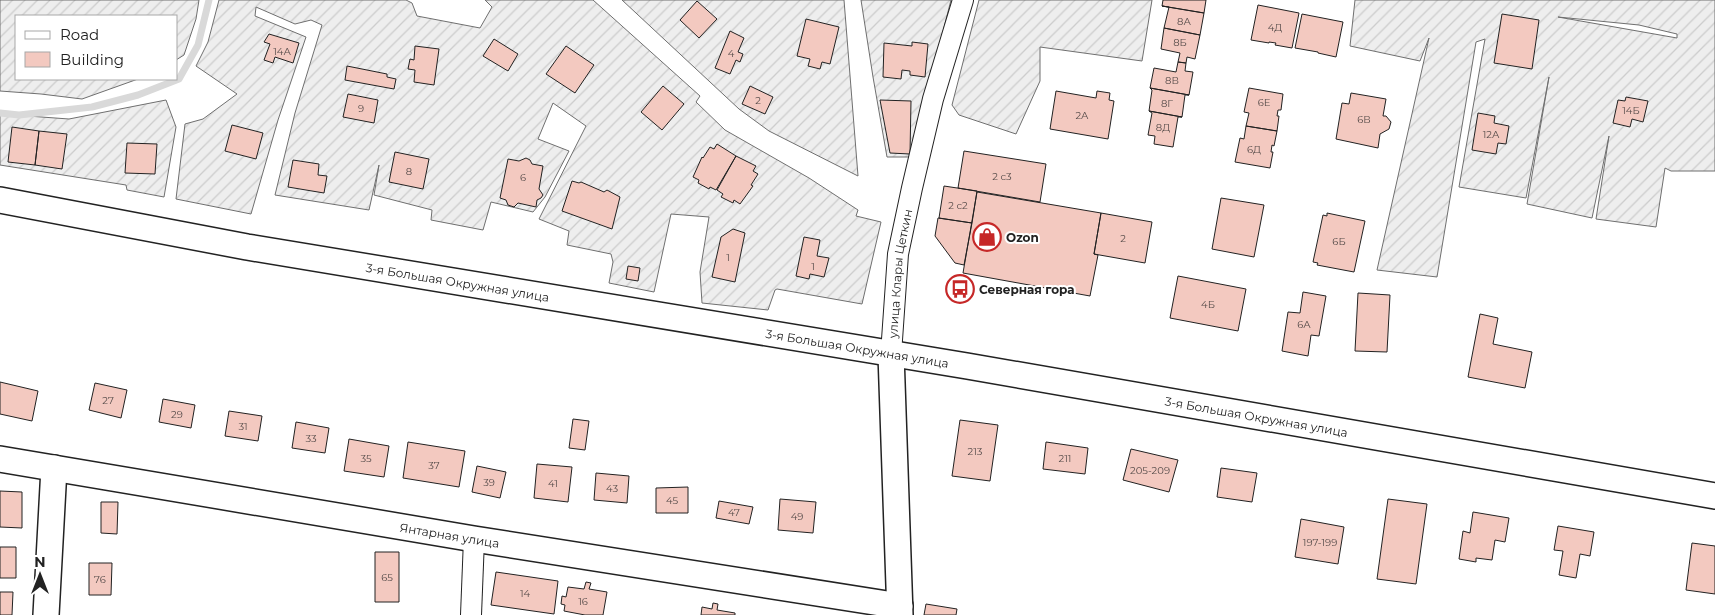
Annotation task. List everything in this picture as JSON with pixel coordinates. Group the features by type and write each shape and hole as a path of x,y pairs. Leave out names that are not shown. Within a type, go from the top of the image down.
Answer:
{"street":[{"name":"улица Клары Цеткин","path":"900,610 891,354 898,254 933,99 963,0"},
{"name":"3-я Большая Окружная улица","path":"0,200 247,247 891,354 1715,496"},
{"name":"Янтарная улица","path":"0,459 900,610"},
{"path":"46,615 54,468"},
{"path":"470,615 474,539"}],"shaded area":[{"path":"0,0 199,0 196,19 184,55 178,59 178,15 15,15 15,80 135,80 82,99 0,91"},
{"path":"219,0 406,0 412,3 417,16 480,28 492,7 485,0 593,0 700,96 696,102 725,130 809,178 858,210 856,216 881,222 862,304 777,289 768,310 702,303 700,272 709,217 671,214 654,292 609,283 613,262 611,254 567,245 569,231 539,219 586,126 553,103 538,139 569,151 545,197 533,212 491,202 483,230 431,220 432,210 374,195 379,165 369,210 275,195 295,113 322,25 311,20 295,24 256,7 255,16 306,37 278,120 251,214 176,199 185,124 203,119 237,94 196,66 208,42"},
{"path":"622,0 844,0 858,176 769,131 739,109"},
{"path":"861,0 951,0 911,157 887,157"},
{"path":"979,0 1152,0 1142,61 1040,47 1040,81 1016,134 959,115 952,105"},
{"path":"1355,0 1715,0 1715,171 1671,171 1665,168 1656,227 1596,219 1609,136 1592,218 1527,204 1549,77 1526,198 1459,187 1485,39 1476,42 1437,277 1377,270 1429,38 1420,61 1350,46","holes":["1558,17 1639,25 1677,34 1677,38"]},
{"path":"166,100 176,127 164,197 127,190 126,185 0,165 0,114 69,119"}],"building":[{"path":"1163,0 1206,0 1204,13 1162,6"},
{"path":"697,1 717,19 699,38 680,20"},
{"path":"1258,5 1299,13 1292,48 1275,45 1276,43 1251,40"},
{"path":"1169,7 1204,13 1200,35 1164,28"},
{"path":"1302,14 1343,22 1336,57 1295,48"},
{"path":"1502,14 1539,20 1532,69 1494,63"},
{"path":"806,19 839,27 830,64 822,62 820,69 808,66 810,59 797,56"},
{"path":"1164,28 1200,35 1195,59 1187,57 1186,63 1178,62 1180,53 1161,49"},
{"path":"730,31 744,38 738,52 743,54 740,62 736,60 730,74 715,68"},
{"path":"269,34 299,43 293,63 275,57 273,63 264,60 270,44 264,42"},
{"path":"494,39 518,54 508,71 483,56"},
{"path":"912,42 928,44 925,77 910,75 910,71 902,70 901,79 883,77 884,43 912,46"},
{"path":"415,46 439,49 434,85 414,82 415,70 408,69 410,59 414,60"},
{"path":"566,46 594,65 575,93 546,74"},
{"path":"1178,62 1186,63 1185,71 1193,72 1189,95 1150,88 1154,68 1176,72"},
{"path":"347,66 387,74 387,77 396,79 394,89 345,80"},
{"path":"663,86 684,104 662,130 641,112"},
{"path":"750,86 773,97 765,114 742,104"},
{"path":"1150,88 1189,95 1185,95 1182,117 1149,111 1152,90"},
{"path":"1249,88 1283,94 1281,110 1278,110 1277,116 1279,116 1277,131 1246,126 1249,113 1244,112"},
{"path":"1056,91 1096,98 1097,91 1110,93 1109,100 1114,101 1108,139 1050,129"},
{"path":"1351,93 1386,99 1383,116 1386,116 1391,122 1389,129 1380,134 1378,148 1336,139 1342,103 1349,104"},
{"path":"348,94 378,100 374,123 343,117"},
{"path":"1626,97 1648,101 1643,122 1632,119 1630,127 1613,123 1618,100 1625,101"},
{"path":"880,100 911,101 910,154 890,153"},
{"path":"1149,111 1182,117 1178,117 1173,147 1154,144 1155,136 1148,135 1152,113"},
{"path":"1478,113 1495,116 1494,123 1509,126 1506,144 1498,143 1496,154 1472,150"},
{"path":"232,125 263,133 256,159 225,151"},
{"path":"1246,126 1277,131 1274,146 1272,145 1271,152 1273,152 1270,168 1235,162 1240,138 1244,139"},
{"path":"12,127 39,131 35,165 8,162"},
{"path":"39,131 67,134 62,169 35,165"},
{"path":"127,143 157,144 155,174 125,173"},
{"path":"717,144 736,156 716,190 710,187 709,189 698,183 699,180 693,177 702,157 710,147 714,149"},
{"path":"964,151 1046,164 1040,202 958,188"},
{"path":"395,152 429,159 423,189 389,182"},
{"path":"736,156 756,166 753,171 758,174 751,185 753,186 740,204 734,200 733,203 721,197 723,194 717,190"},
{"path":"526,158 532,164 543,166 539,189 543,195 537,200 536,207 518,203 514,207 508,205 506,200 500,198 508,159 519,161"},
{"path":"293,160 319,164 318,175 327,176 324,193 288,187"},
{"path":"572,181 581,182 604,192 607,190 620,197 612,229 562,211"},
{"path":"944,186 977,191 972,223 939,218"},
{"path":"977,192 1101,213 1094,254 1098,255 1090,296 963,273"},
{"path":"1221,198 1264,205 1254,257 1212,249"},
{"path":"1101,213 1152,222 1145,263 1094,254"},
{"path":"1327,213 1365,221 1354,272 1317,265 1318,263 1313,262 1323,215 1327,216"},
{"path":"938,218 972,223 964,265 955,263 935,236"},
{"path":"733,229 745,233 735,282 712,277 721,237"},
{"path":"804,237 820,240 817,256 829,258 824,277 810,274 809,279 796,276"},
{"path":"628,266 640,268 638,281 626,279"},
{"path":"1178,276 1246,289 1238,331 1170,318"},
{"path":"1303,292 1326,296 1319,336 1311,335 1308,356 1282,351 1288,312 1300,313"},
{"path":"1358,293 1390,295 1387,352 1355,351"},
{"path":"1480,314 1498,318 1493,344 1532,352 1525,388 1468,377"},
{"path":"0,382 38,391 32,421 0,414"},
{"path":"95,383 127,390 121,418 89,410"},
{"path":"163,399 195,405 191,428 159,422"},
{"path":"229,411 262,416 258,441 225,436"},
{"path":"573,419 589,421 585,450 569,448"},
{"path":"960,420 998,425 990,481 952,476"},
{"path":"296,422 329,428 325,453 292,448"},
{"path":"349,439 389,446 384,477 344,471"},
{"path":"408,442 465,451 459,487 403,478"},
{"path":"1046,442 1088,448 1085,474 1043,469"},
{"path":"1131,449 1178,460 1169,492 1123,480"},
{"path":"537,464 572,467 568,502 534,498"},
{"path":"477,466 506,472 500,498 472,492"},
{"path":"1221,468 1257,473 1252,502 1217,497"},
{"path":"596,473 629,476 627,503 594,500"},
{"path":"688,487 688,513 656,513 656,488"},
{"path":"0,491 22,492 22,528 0,527"},
{"path":"780,499 816,502 813,533 778,530"},
{"path":"1388,499 1427,504 1416,584 1377,579"},
{"path":"719,501 753,507 749,524 716,518"},
{"path":"101,502 118,502 117,534 101,533"},
{"path":"1473,512 1509,518 1505,542 1495,540 1492,560 1476,558 1476,562 1459,559 1463,531 1470,533"},
{"path":"1301,519 1344,527 1338,564 1295,557"},
{"path":"1558,526 1594,532 1590,556 1580,554 1576,578 1559,575 1563,551 1554,550"},
{"path":"1692,543 1715,546 1715,594 1686,590"},
{"path":"0,547 16,547 16,578 0,578"},
{"path":"375,552 399,552 399,602 375,602"},
{"path":"89,563 112,563 111,595 89,595"},
{"path":"496,572 558,581 554,614 491,605"},
{"path":"586,582 591,583 589,589 607,592 603,615 585,615 564,611 565,605 561,604 562,596 566,597 568,587 584,589"},
{"path":"0,592 13,592 12,615 0,615"},
{"path":"713,603 718,604 717,610 735,613 735,615 701,615 702,607 712,609"},
{"path":"926,604 957,609 956,615 924,615"}],"waterway":[{"path":"178,79 198,45 209,0"},
{"path":"0,113 19,115 92,107 138,95 176,80"}],"place":[{"name":"Ozon","path":"987,237"},
{"name":"Северная гора","path":"960,289"}]}
